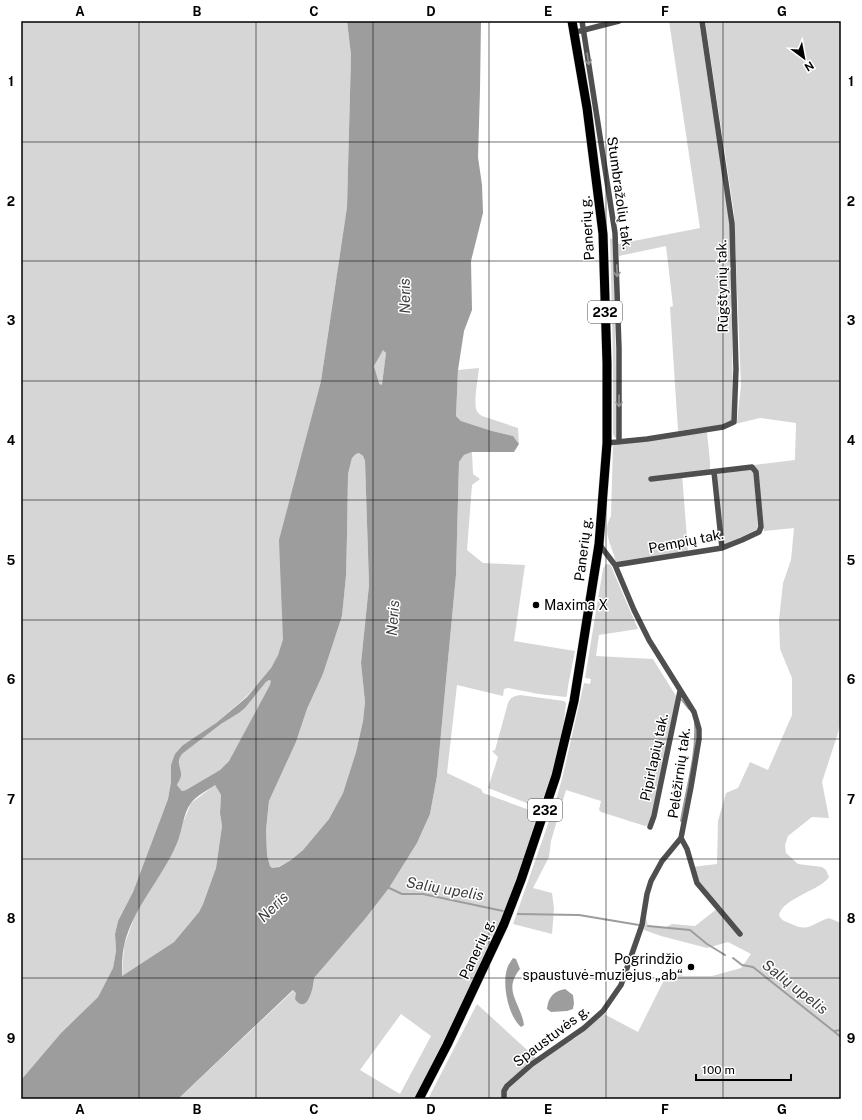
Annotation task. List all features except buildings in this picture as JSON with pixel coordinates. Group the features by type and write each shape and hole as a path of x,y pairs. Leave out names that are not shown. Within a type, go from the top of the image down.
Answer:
{"main road":[{"name":"Panerių g.","path":"419,1099 450,1039 504,924 521,880 556,776 573,706 599,544 607,443 607,363 603,234 587,108 572,21"}],"street":[{"name":"Stumbražolių tak.","path":"582,21 615,233 619,348 620,442"},
{"path":"574,33 618,21"},
{"name":"Rūgštynių tak.","path":"607,443 723,427 734,422 736,369 732,224 702,21"},
{"name":"Pempių tak.","path":"614,565 722,548 758,532 761,527 756,472 752,467 651,479"},
{"path":"714,472 722,548"},
{"name":"Pelėžirnių tak.","path":"599,544 614,565 642,626 694,712 699,729 692,787 681,838 662,861 651,881 647,894 642,926"},
{"name":"Pipirlapių tak.","path":"650,827 654,816 680,691"},
{"path":"681,838 687,849 697,883 740,934"},
{"name":"Spaustuvės g.","path":"504,1099 504,1091 517,1076 584,1028 602,1011 621,985 642,926"}],"shaded area":[{"path":"21,21 347,21 351,55 347,207 321,381 306,438 283,639 278,655 271,668 247,696 216,723 183,745 171,765 171,782 168,799 133,892 118,921 115,934 116,951 113,968 98,997 61,1033 21,1080"},
{"path":"669,21 699,21 731,231 733,419 728,424 678,431 670,307 673,306 666,246 619,256 618,244 700,228"},
{"path":"705,21 841,21 841,720 822,782 829,818 812,817 788,836 785,845 786,853 798,864 822,867 826,870 829,877 825,882 787,904 779,915 784,921 801,927 810,926 829,918 841,923 841,1099 428,1099 477,1004 537,1059 569,1036 574,1039 604,1014 638,1032 668,972 684,976 712,976 741,968 751,954 728,942 707,948 644,930 646,918 648,926 664,928 672,924 695,926 718,908 697,883 692,867 717,864 718,821 726,793 738,788 750,762 768,770 792,715 792,678 780,649 779,620 783,583 791,560 794,528 764,531 757,469 754,465 795,460 796,423 760,418 735,424 737,422 741,385 734,213"},
{"path":"610,238 613,240 617,438 615,438 613,434"},
{"path":"384,349 386,353 381,385 374,366"},
{"path":"479,368 475,400 477,411 482,416 518,428 519,444 513,436 461,421 456,416 458,370"},
{"path":"707,432 710,470 682,474 688,551 616,563 607,534 608,522 611,516 613,446"},
{"path":"472,452 473,474 480,479 472,485 467,550 483,563 525,565 514,641 575,651 566,697 508,688 504,689 503,696 457,685 447,773 481,789 483,793 535,812 537,815 523,864 506,909 415,1099 178,1099 294,990 305,1003 312,991 314,978 365,919 389,888 417,843 430,814 437,776 456,575 459,462 464,455","holes":["401,1014 431,1036 400,1094 360,1070"]},
{"path":"359,453 363,456 365,461 369,585 361,663 365,702 363,721 356,752 343,793 329,819 303,850 291,860 278,867 272,868 267,855 266,830 269,801 296,742 307,709 323,674 342,616 346,576 348,474 352,458"},
{"path":"751,469 754,472 758,529 725,545 722,543 716,476 718,474"},
{"path":"606,564 611,566 638,629 599,635 596,656 653,659 676,696 675,703 651,822 649,825 645,826 601,812 599,810 601,801 566,790 551,841 549,857 533,888 552,893 554,909 552,934 513,924 554,807 584,683 590,684 591,679 585,678 603,569"},
{"path":"269,680 271,681 271,685 229,761 220,770 182,791 177,785 181,777 179,760 182,754 221,724 245,708"},
{"path":"520,695 564,701 566,703 562,739 547,791 537,807 488,788 498,757 492,751 495,750 508,703 513,697"},
{"path":"215,785 221,795 220,813 222,826 216,868 203,904 199,912 174,942 122,976 124,946 134,918 184,820 191,803"}],"water":[{"name":"Neris","path":"347,21 481,21 478,157 482,185 483,213 471,261 472,310 464,331 458,370 456,416 461,421 513,436 519,444 514,452 472,452 464,455 459,462 456,575 437,776 430,814 417,843 389,888 365,919 314,978 311,993 306,1002 303,1004 299,1003 295,999 296,993 293,990 178,1099 21,1099 21,1080 61,1033 98,997 113,968 116,951 115,934 118,921 133,892 168,799 171,782 171,765 175,754 183,745 216,723 247,697 271,668 278,655 283,639 279,540 321,381 347,207 351,55","holes":["383,350 386,353 381,385 374,366","359,453 363,456 365,461 369,585 361,663 365,702 363,721 356,752 343,793 329,819 303,850 291,860 279,867 272,868 267,855 266,830 269,801 296,742 307,709 323,674 342,616 346,576 348,474 352,458","269,680 271,681 229,761 220,770 182,791 177,785 181,777 179,760 182,754 221,724 245,708","215,785 221,795 220,813 222,826 216,868 203,904 199,912 174,942 122,976 122,957 128,932 141,906 171,856 179,839 188,807 202,793"]},
{"path":"513,958 516,959 520,969 515,977 513,991 524,1025 521,1027 516,1022 509,1007 505,981 508,966"},
{"path":"565,989 573,995 573,1009 551,1012 547,1009 550,998 558,991"}],"waterway":[{"path":"682,700 689,709"},
{"path":"681,821 693,760 695,723"},
{"name":"Salių upelis","path":"387,887 402,894 423,894 503,911"},
{"name":"Salių upelis","path":"518,914 579,915 639,925"},
{"name":"Salių upelis","path":"648,926 690,930 707,944 725,955"},
{"name":"Salių upelis","path":"733,958 742,965 753,967 841,1037"},
{"name":"Salių upelis","path":"834,1031 841,1030"}],"place":[{"name":"Maxima X","path":"536,605"},
{"name":"Pogrindžio spaustuvė-muziejus „ab“","path":"691,967"}]}
